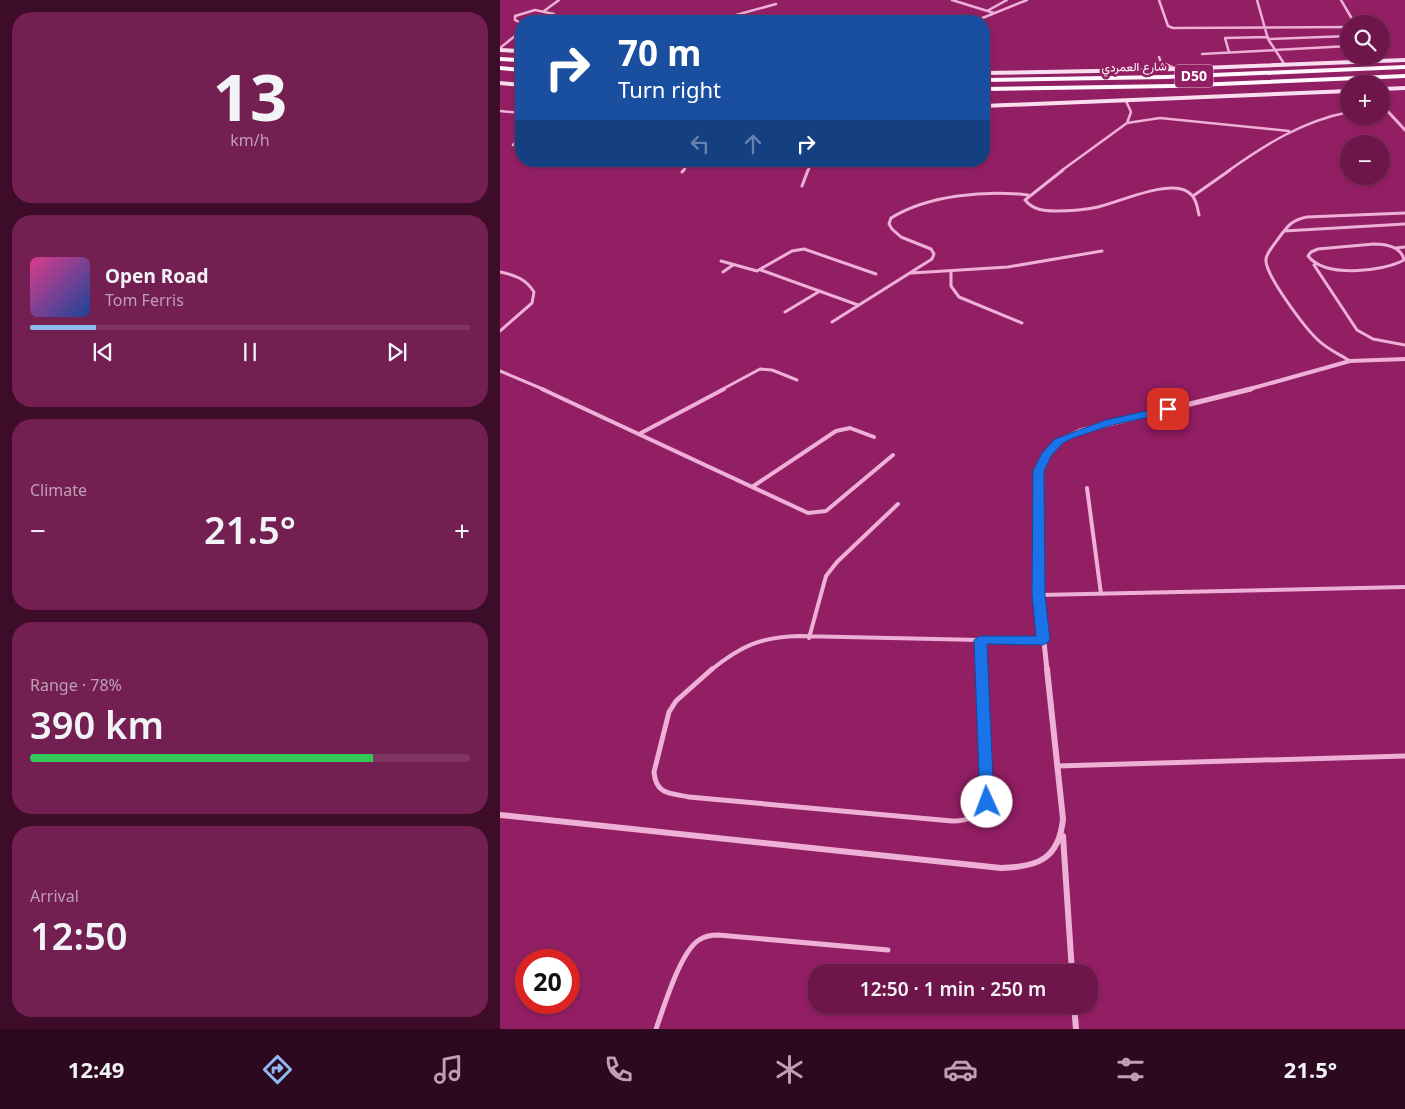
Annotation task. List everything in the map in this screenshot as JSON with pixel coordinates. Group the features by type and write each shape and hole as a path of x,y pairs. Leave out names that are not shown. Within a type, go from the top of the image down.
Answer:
{"main road":[{"path":"500,58 515,59"},
{"name":"شارع العمردي","path":"990,80 1166,77 1405,67"},
{"path":"500,68 515,69"},
{"name":"شارع العمردي","path":"990,89 1071,89 1405,76"},
{"path":"990,95 1071,89"}],"street":[{"path":"500,49 515,50"},
{"path":"990,73 1149,70 1405,60"},
{"path":"500,83 515,84"},
{"path":"1390,89 1405,88"},
{"path":"990,106 1340,91"},
{"path":"1390,115 1405,130"},
{"path":"1071,964 1062,835 1063,819 1038,595 1039,471 1046,455 1059,441 1080,431 1224,396 1350,361 1405,359"},
{"path":"500,815 1001,868 1022,868 1041,861 1055,849 1062,835"},
{"path":"1075,1014 1076,1029"}],"lane":[{"path":"544,11 559,0"},
{"path":"952,0 994,14"},
{"path":"987,11 1007,0"},
{"path":"990,15 1027,0"},
{"path":"1158,0 1170,28 1340,26"},
{"path":"1256,0 1268,38 1285,65"},
{"path":"1341,0 1350,15"},
{"path":"736,15 776,4"},
{"path":"517,15 527,12 544,11 554,15"},
{"path":"500,49 515,36"},
{"path":"1230,52 1225,38 1340,36"},
{"path":"1202,54 1340,46"},
{"path":"1159,57 1160,62"},
{"path":"1160,62 1178,69"},
{"path":"1149,70 1160,62"},
{"path":"1126,101 1131,112 1127,123"},
{"path":"500,111 515,112"},
{"path":"1193,196 1289,131 1312,120 1340,114"},
{"path":"1199,215 1199,209 1193,196 1181,189 1163,189 1100,207 1048,211 1028,205 1025,200 1028,195 1127,123 1160,118 1289,131"},
{"path":"682,172 686,167"},
{"path":"802,186 810,167"},
{"path":"832,322 932,259 934,254 931,249 890,230 891,218 898,212 977,193 1012,192 1028,195"},
{"path":"1350,361 1327,348 1313,336 1267,271 1267,256 1288,223 1301,218 1405,213"},
{"path":"1284,230 1405,224"},
{"path":"1405,247 1394,248 1374,244 1318,249 1311,252 1308,256 1309,261 1314,265 1357,330 1373,339 1405,345"},
{"path":"1314,265 1334,270 1397,264 1404,260 1404,257 1394,248"},
{"path":"721,261 752,271 761,270 792,252 804,250 876,274"},
{"path":"910,273 1030,266 1102,251"},
{"path":"723,272 733,265"},
{"path":"761,270 858,305"},
{"path":"500,272 515,275 528,282 534,292 532,303 500,331"},
{"path":"951,272 949,281 952,289 959,297 1022,323"},
{"path":"784,312 820,291"},
{"path":"640,434 760,370 772,370 797,380"},
{"path":"500,371 562,397 801,510 818,513 832,506 893,455"},
{"path":"752,487 836,431 850,428 874,437"},
{"path":"1087,488 1101,594"},
{"path":"809,638 826,576 837,562 898,504"},
{"path":"1038,595 1405,587"},
{"path":"980,640 987,802 983,810 975,817 964,821 952,821 689,797 662,791 654,782 654,772 669,712 676,702 733,654 751,643 774,638 809,638 980,640 1043,641"},
{"path":"1057,766 1405,756"},
{"path":"656,1029 685,957 696,942 708,936 718,934 888,950"}],"route":[{"path":"987,802 980,640 1043,641 1038,595 1038,488 1039,471 1046,455 1059,441 1080,431 1168,409"}]}
